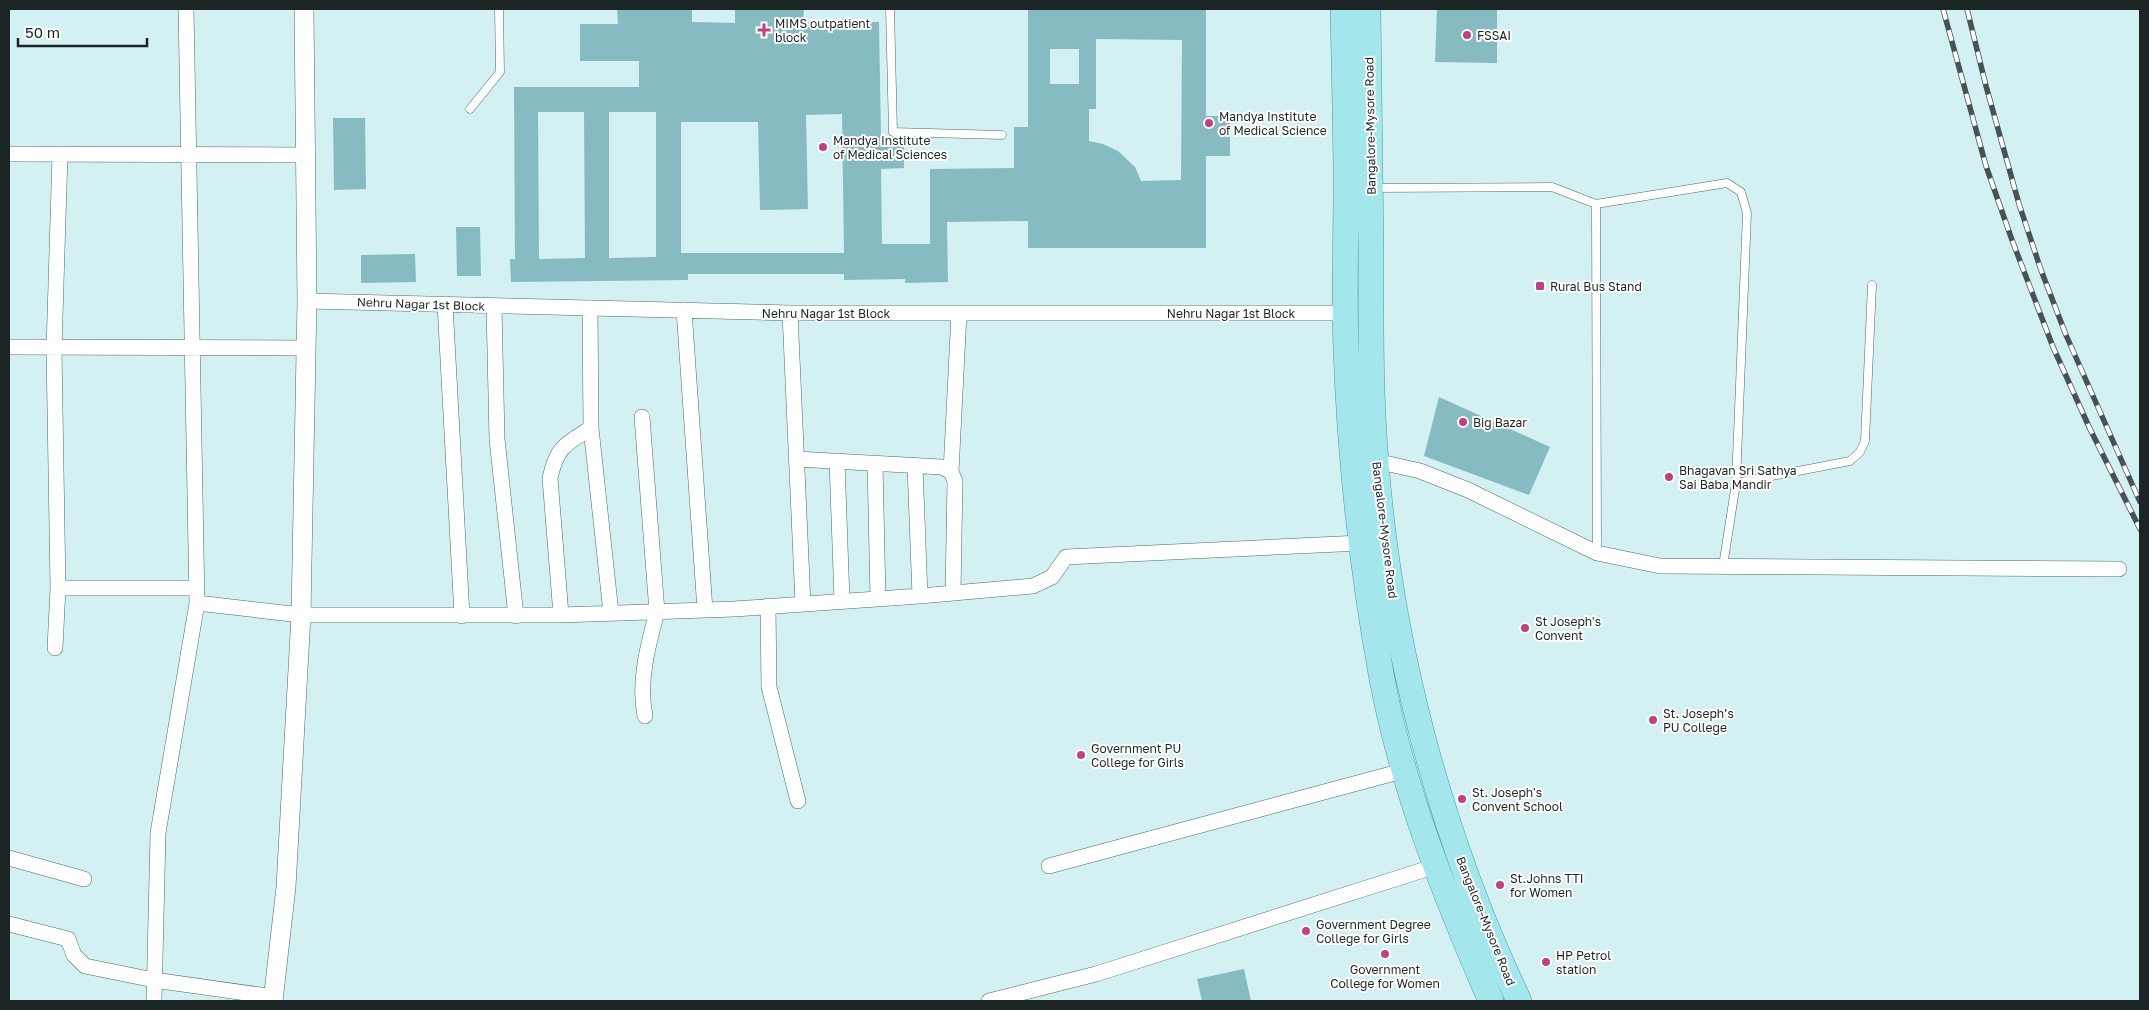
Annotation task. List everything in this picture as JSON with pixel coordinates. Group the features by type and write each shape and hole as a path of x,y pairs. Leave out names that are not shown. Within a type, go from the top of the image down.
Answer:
{"main road":[{"name":"Bangalore-Mysore Road","path":"1343,9 1372,358 1380,509 1394,598 1409,680 1451,834 1516,1000"},
{"name":"Bangalore-Mysore Road","path":"1368,9 1358,187 1344,313 1352,461 1361,543 1383,681 1406,770 1436,866 1491,1001"}],"street":[{"path":"154,1001 158,833 196,595 190,155 186,9"},
{"path":"9,924 68,939 74,955 85,966 154,980 273,999 286,887 301,615 307,301 304,9"},
{"path":"9,154 307,155"},
{"path":"55,648 58,588 54,349 60,154"},
{"name":"Nehru Nagar 1st Block","path":"307,301 790,313 1344,313"},
{"path":"445,304 462,616"},
{"path":"494,306 497,439 516,616"},
{"path":"590,308 591,428 611,613"},
{"path":"684,310 705,610"},
{"path":"790,313 803,604"},
{"path":"953,594 955,481 951,472 959,313"},
{"path":"9,348 306,348"},
{"path":"642,417 657,612 648,643 641,698 645,716"},
{"path":"561,615 550,478 554,462 562,448 591,428"},
{"path":"796,459 942,467 951,472"},
{"path":"1376,460 1420,471 1468,490 1597,554 1660,566 2119,570"},
{"path":"837,461 842,601"},
{"path":"875,463 878,599"},
{"path":"915,466 920,596"},
{"path":"58,588 196,595 301,615 516,616 657,612 953,594 1033,586 1052,577 1066,557 1361,543"},
{"path":"768,606 769,687 798,802"},
{"path":"1049,866 1406,770"},
{"path":"9,858 84,879"},
{"path":"989,1001 1096,974 1436,866"}],"lane":[{"path":"470,109 500,72 499,9"},
{"path":"890,9 893,132 1002,134"},
{"path":"1358,187 1552,188 1596,204 1727,183 1741,192 1747,213 1736,483 1723,566"},
{"path":"1596,204 1597,554"},
{"path":"1736,483 1850,461 1860,452 1865,441 1872,285"}],"building":[{"path":"617,9 692,9 692,22 735,23 735,9 804,9 803,22 879,22 881,138 904,138 904,168 881,169 882,244 930,244 930,169 1014,168 1014,127 1028,127 1028,10 1206,10 1206,116 1230,116 1230,156 1206,156 1206,248 1028,248 1028,221 947,222 948,282 905,283 905,279 844,280 844,274 688,274 688,280 511,282 510,259 515,259 514,87 639,87 639,61 580,61 580,24 618,24","holes":["1096,39 1182,40 1181,180 1141,181 1135,167 1118,151 1103,144 1089,141 1089,109 1096,109","1050,49 1079,49 1079,84 1050,84","538,112 584,112 585,258 539,259","609,112 656,112 656,257 609,258","842,114 844,253 681,253 681,122 758,122 760,210 808,209 806,115"]},
{"name":"FSSAI","path":"1437,9 1497,9 1497,63 1435,62"},
{"path":"333,118 365,118 366,189 334,190"},
{"path":"456,227 480,227 481,276 457,276"},
{"path":"415,254 416,282 361,283 361,255"},
{"name":"Big Bazar","path":"1439,397 1550,447 1529,495 1424,456"},
{"path":"1244,969 1251,1001 1202,1001 1197,979"}],"railway":[{"path":"1943,9 1986,166 2012,240 2053,347 2090,429 2140,529"},
{"path":"1967,9 2019,204 2041,270 2066,335 2140,502"}],"place":[{"name":"MIMS outpatient block","path":"764,30"},
{"name":"FSSAI","path":"1467,35"},
{"name":"Mandya Institute of Medical Science","path":"1209,123"},
{"name":"Mandya Institute of Medical Sciences","path":"823,147"},
{"name":"Rural Bus Stand","path":"1540,286"},
{"name":"Big Bazar","path":"1463,422"},
{"name":"Bhagavan Sri Sathya Sai Baba Mandir","path":"1669,477"},
{"name":"St Joseph's Convent","path":"1525,628"},
{"name":"St. Joseph’s PU College","path":"1653,720"},
{"name":"Government PU College for Girls","path":"1081,755"},
{"name":"St. Joseph's Convent School","path":"1462,799"},
{"name":"St.Johns TTI for Women","path":"1500,885"},
{"name":"Government Degree College for Girls","path":"1306,931"},
{"name":"Government College for Women","path":"1385,954"},
{"name":"HP Petrol station","path":"1546,962"}]}
